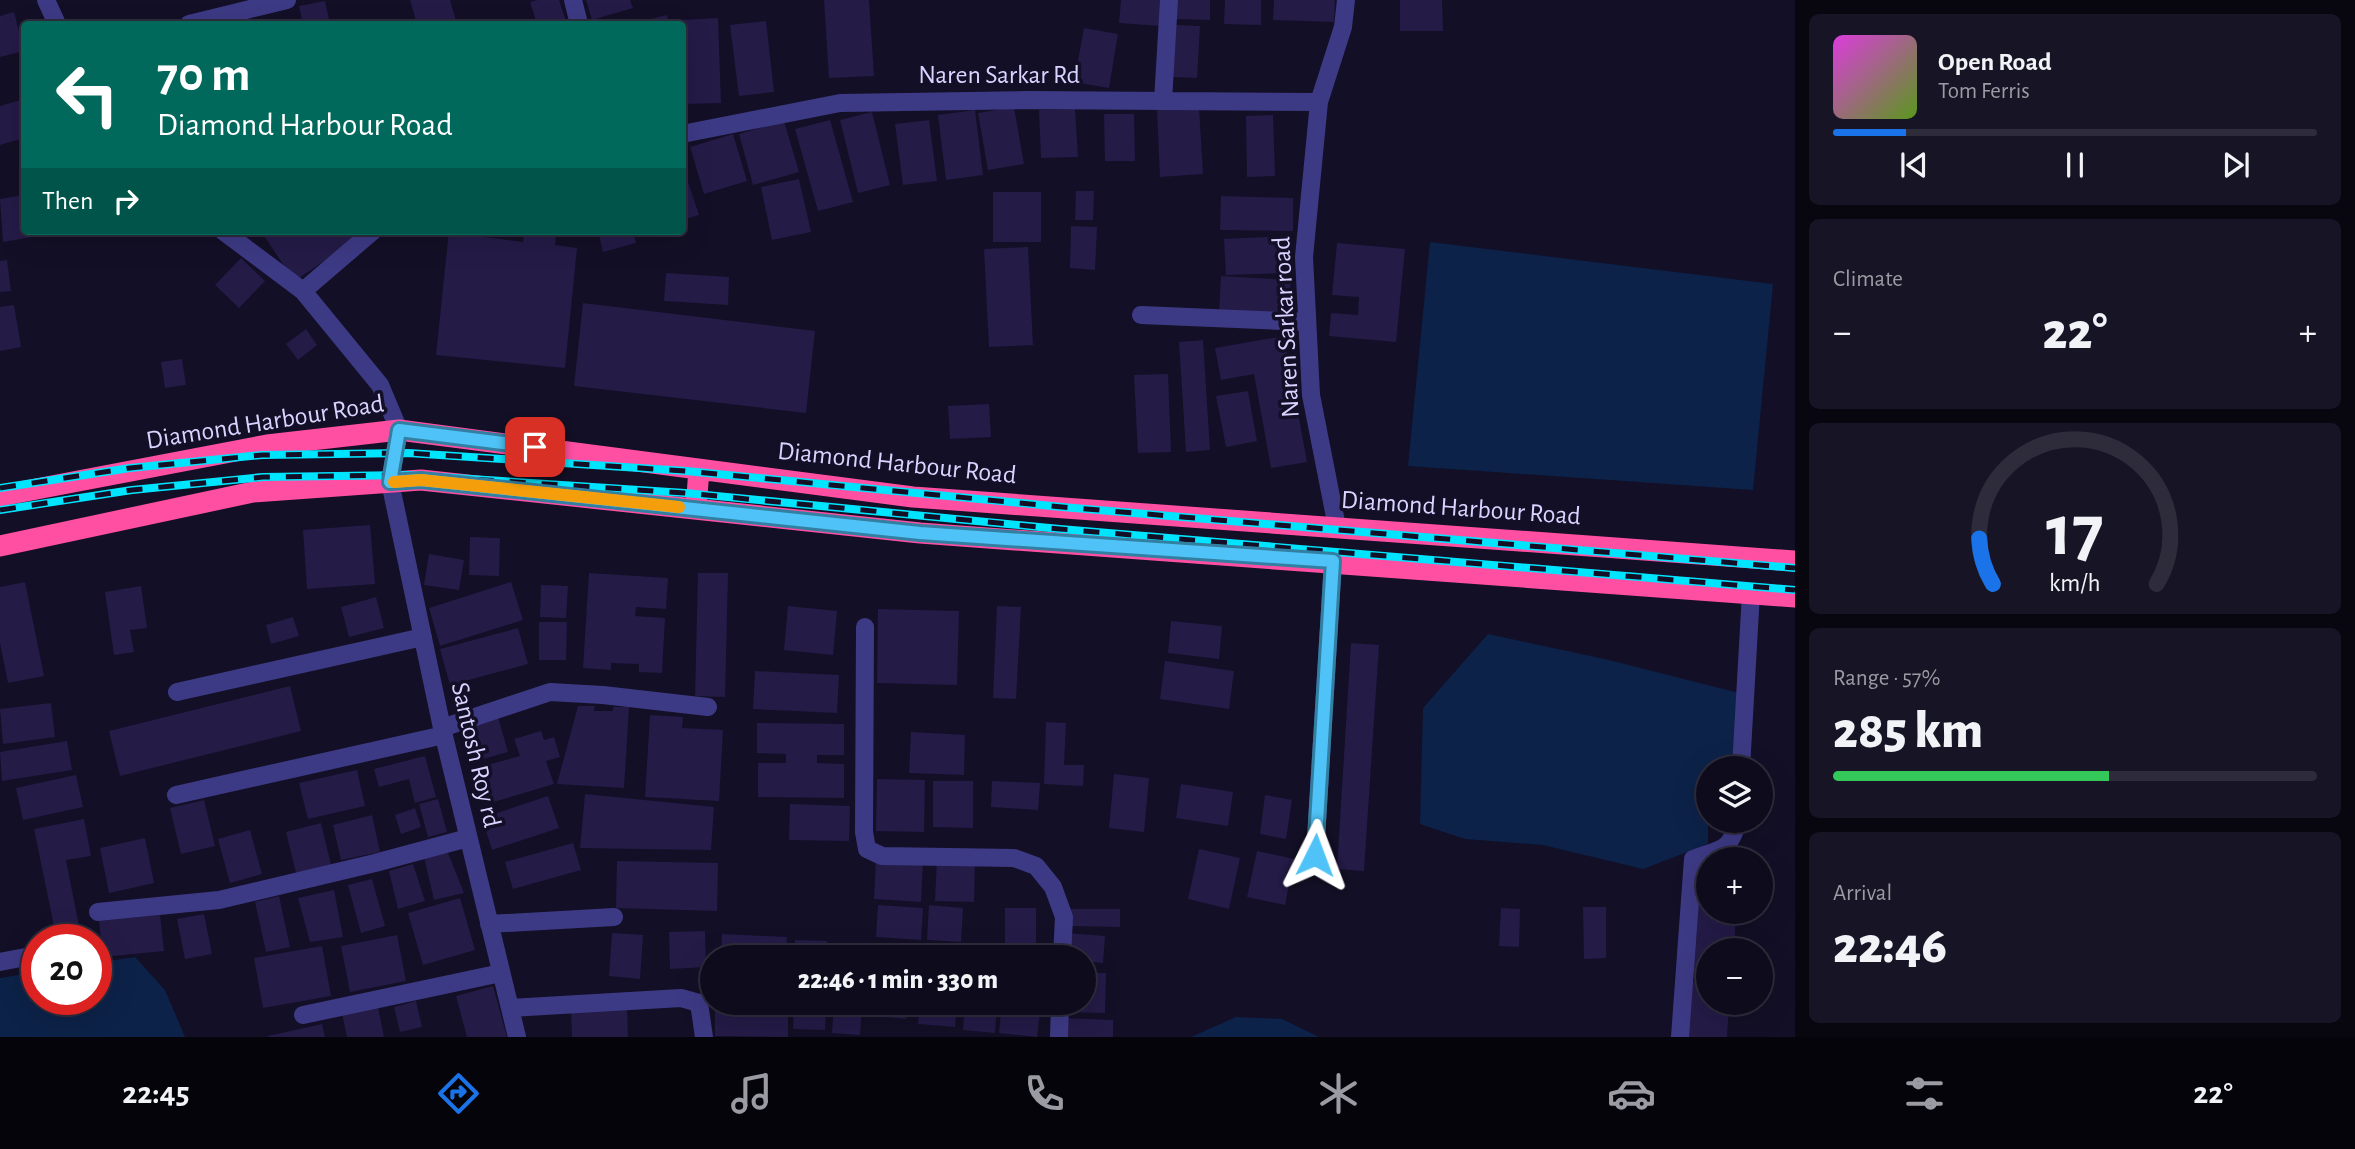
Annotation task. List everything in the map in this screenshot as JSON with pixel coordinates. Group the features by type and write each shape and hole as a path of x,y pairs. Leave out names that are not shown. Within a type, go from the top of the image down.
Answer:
{"highway":[{"name":"Diamond Harbour Road","path":"0,496 267,444 399,430 913,497 1795,561"},
{"path":"696,509 699,469"},
{"path":"0,546 253,492 421,480 920,533 1333,561 1795,597"}],"street":[{"path":"46,0 56,21"},
{"path":"201,21 287,0"},
{"path":"573,0 578,21"},
{"path":"1163,101 1169,0"},
{"name":"Naren Sarkar road","path":"1337,527 1311,395 1304,257 1319,102 1343,27 1346,0"},
{"name":"Naren Sarkar Rd","path":"686,133 840,103 1028,100 1319,102"},
{"path":"229,235 303,291 380,385 399,430 390,482"},
{"path":"303,291 368,235"},
{"path":"1141,316 1307,322"},
{"name":"Santosh Roy rd","path":"390,482 443,732 517,1037"},
{"path":"1315,855 1333,561"},
{"path":"1742,756 1751,593"},
{"path":"865,628 864,832 867,849 882,856 1014,858 1036,866 1053,887 1063,917 1062,945"},
{"path":"177,692 423,637"},
{"path":"176,795 443,732 550,692 708,707"},
{"path":"1680,1037 1693,859 1721,851 1734,833"},
{"path":"98,912 219,900 468,838"},
{"path":"489,925 614,917"},
{"path":"0,962 21,958"},
{"path":"303,1015 502,973"},
{"path":"510,1009 681,998 699,1003 704,1037"},
{"path":"1059,1037 1060,1015"}],"water":[{"path":"1430,242 1773,284 1753,490 1408,466"},
{"path":"1488,634 1609,660 1739,693 1734,751 1731,756 1696,756 1696,833 1708,833 1708,844 1643,869 1543,845 1465,839 1420,824 1423,708"},
{"path":"135,957 165,990 185,1037 0,1037 0,978 21,975 21,1015 112,1015 112,961"},
{"path":"1236,1017 1282,1019 1319,1037 1191,1037"}],"building":[{"path":"410,0 450,0 456,21 416,21"},
{"path":"559,0 566,21 536,21 530,2"},
{"path":"586,0 630,0 633,8 592,20"},
{"path":"824,0 869,0 874,76 829,78"},
{"path":"1121,0 1163,0 1161,26 1119,23"},
{"path":"1175,0 1210,0 1210,20 1175,19"},
{"path":"1225,0 1261,0 1261,25 1224,24"},
{"path":"1274,0 1335,0 1334,22 1273,20"},
{"path":"1400,0 1442,0 1443,31 1400,31"},
{"path":"325,1 329,21 302,21 299,6"},
{"path":"14,12 21,39 21,52 0,57 0,16"},
{"path":"667,15 668,21 642,21"},
{"path":"718,18 721,103 686,104 686,21 681,20"},
{"path":"766,21 774,92 739,96 730,25"},
{"path":"1176,25 1200,26 1197,78 1173,77"},
{"path":"1084,28 1118,34 1109,88 1074,82"},
{"path":"21,100 21,139 0,145 0,106"},
{"path":"1014,107 1024,164 988,170 978,113"},
{"path":"1199,107 1203,174 1160,177 1157,109"},
{"path":"1075,109 1078,157 1041,158 1039,110"},
{"path":"975,110 983,175 946,180 938,115"},
{"path":"872,112 890,185 858,193 840,120"},
{"path":"1104,114 1134,114 1135,161 1105,161"},
{"path":"1273,115 1275,176 1247,177 1246,116"},
{"path":"830,120 853,202 818,211 795,129"},
{"path":"929,120 937,181 903,185 895,124"},
{"path":"784,121 799,172 753,185 739,134"},
{"path":"733,134 747,181 704,194 690,147"},
{"path":"686,176 699,215 686,219"},
{"path":"799,179 811,232 772,240 761,187"},
{"path":"1076,191 1094,191 1093,220 1075,220"},
{"path":"993,192 1041,192 1041,242 993,242"},
{"path":"21,196 21,235 42,235 3,242 0,199"},
{"path":"1221,196 1293,198 1293,231 1220,230"},
{"path":"1071,226 1097,227 1095,270 1070,268"},
{"path":"264,235 360,235 361,237 294,281"},
{"path":"449,235 484,235 523,242 524,235 556,235 555,245 577,248 565,368 436,355"},
{"path":"599,235 634,235 636,243 603,252"},
{"path":"1287,236 1288,273 1226,275 1224,239"},
{"path":"1337,243 1405,249 1396,342 1329,336 1331,313 1358,315 1359,297 1332,295"},
{"path":"1028,247 1033,345 989,347 984,249"},
{"path":"241,258 265,281 239,308 215,285"},
{"path":"7,260 11,291 0,292 0,261"},
{"path":"666,273 729,277 728,305 664,301"},
{"path":"1221,276 1291,280 1288,315 1219,313"},
{"path":"583,303 815,331 806,413 574,386"},
{"path":"14,305 21,347 0,351 0,307"},
{"path":"306,329 317,345 298,360 286,344"},
{"path":"1284,336 1307,462 1271,468 1254,374 1221,380 1215,348"},
{"path":"1203,340 1210,450 1186,452 1179,342"},
{"path":"182,359 186,385 165,388 161,362"},
{"path":"1168,374 1171,452 1138,453 1134,375"},
{"path":"1248,391 1257,441 1226,447 1216,396"},
{"path":"989,404 991,437 950,439 948,406"},
{"path":"370,525 375,584 307,589 303,530"},
{"path":"470,537 500,538 499,576 469,575"},
{"path":"429,554 464,560 459,590 424,585"},
{"path":"589,573 668,578 666,609 636,607 635,616 665,618 662,673 639,672 639,664 611,663 611,670 583,668"},
{"path":"698,573 728,573 725,697 695,696"},
{"path":"25,582 44,676 8,683 0,643 0,587"},
{"path":"511,582 523,620 440,646 429,608"},
{"path":"541,585 568,586 566,618 540,617"},
{"path":"141,586 147,628 130,630 134,652 114,655 105,592"},
{"path":"376,597 384,628 349,637 341,607"},
{"path":"788,606 837,611 833,655 784,650"},
{"path":"997,606 1021,607 1016,699 993,698"},
{"path":"878,609 959,611 957,685 877,683"},
{"path":"293,617 299,636 271,644 266,625"},
{"path":"1171,621 1222,626 1219,659 1168,653"},
{"path":"539,622 567,622 566,660 539,660"},
{"path":"518,628 528,664 450,685 440,649"},
{"path":"1351,643 1379,645 1364,871 1337,869"},
{"path":"1165,661 1234,671 1229,709 1160,699"},
{"path":"755,671 839,675 837,713 753,709"},
{"path":"290,686 301,731 120,776 109,731"},
{"path":"51,703 55,737 3,744 0,709"},
{"path":"578,706 595,706 594,711 613,711 613,707 629,707 624,788 557,784"},
{"path":"650,715 683,717 682,728 723,730 719,801 645,797"},
{"path":"498,717 508,752 472,762 462,727"},
{"path":"1046,722 1066,723 1064,765 1084,765 1083,786 1044,784"},
{"path":"757,723 844,724 844,755 817,755 817,763 844,764 844,798 758,797 758,763 786,763 786,754 757,753"},
{"path":"541,731 544,740 554,737 560,757 546,761 554,784 487,804 477,768 520,756 514,739"},
{"path":"911,732 965,735 964,775 909,773"},
{"path":"67,741 72,770 2,781 0,752"},
{"path":"425,756 436,797 415,803 409,779 379,787 374,769"},
{"path":"357,770 365,806 308,819 299,783"},
{"path":"1114,774 1149,778 1144,832 1109,828"},
{"path":"76,775 83,807 23,820 16,788"},
{"path":"877,779 925,780 924,832 876,831"},
{"path":"933,781 973,781 973,828 933,827"},
{"path":"992,781 1040,783 1038,810 991,807"},
{"path":"1181,784 1233,792 1228,826 1176,818"},
{"path":"585,794 714,807 711,850 580,848"},
{"path":"1265,795 1292,800 1286,839 1260,834"},
{"path":"548,796 559,828 492,850 482,818"},
{"path":"438,799 447,832 428,837 419,804"},
{"path":"204,800 215,846 181,854 170,808"},
{"path":"790,804 850,806 849,841 789,840"},
{"path":"415,808 421,827 401,834 395,815"},
{"path":"372,815 380,852 341,860 333,825"},
{"path":"84,819 91,856 66,860 79,924 54,924 34,829"},
{"path":"321,823 332,869 297,877 286,832"},
{"path":"250,830 262,874 230,883 218,839"},
{"path":"145,838 154,883 109,893 100,848"},
{"path":"573,843 581,870 513,889 505,862"},
{"path":"1199,849 1240,858 1229,909 1188,899"},
{"path":"1257,851 1294,859 1285,905 1247,897"},
{"path":"448,853 464,893 434,900 424,857"},
{"path":"876,858 923,861 921,902 874,899"},
{"path":"937,859 975,860 974,902 935,901"},
{"path":"617,861 718,863 717,911 616,908"},
{"path":"413,864 425,901 398,909 389,871"},
{"path":"372,879 385,926 361,933 348,885"},
{"path":"1696,883 1696,924 1735,924 1735,938 1696,938 1696,973 1692,973"},
{"path":"334,890 343,937 310,942 298,898"},
{"path":"279,896 290,947 266,952 255,902"},
{"path":"460,898 475,950 423,965 408,913"},
{"path":"878,905 923,908 921,940 876,937"},
{"path":"929,905 963,908 961,942 927,940"},
{"path":"1583,907 1606,907 1606,958 1584,959"},
{"path":"1005,908 1036,908 1036,945 1005,945"},
{"path":"1501,908 1520,909 1519,947 1499,946"},
{"path":"1071,909 1120,909 1120,927 1071,926"},
{"path":"204,914 212,954 185,959 177,919"},
{"path":"160,915 164,951 112,956 112,924 99,924 99,921"},
{"path":"705,931 705,945 700,945 700,967 670,969 669,932"},
{"path":"612,933 643,935 640,979 609,976"},
{"path":"1067,933 1105,936 1103,963 1096,962 1096,945 1066,945"},
{"path":"722,934 787,937 787,945 722,945"},
{"path":"397,935 406,981 350,992 341,946"},
{"path":"795,940 827,941 827,945 795,945"},
{"path":"322,946 331,996 263,1008 254,958"},
{"path":"1096,973 1106,973 1105,1013 1096,1013"},
{"path":"1691,982 1696,982 1696,1015 1728,1015 1727,1037 1688,1037"},
{"path":"493,986 507,1037 467,1037 456,996"},
{"path":"416,1001 422,1027 400,1032 394,1007"},
{"path":"378,1007 384,1037 347,1037 342,1013"},
{"path":"627,1007 628,1037 572,1037 571,1009"},
{"path":"715,1015 788,1015 788,1037 715,1036"},
{"path":"794,1015 826,1015 825,1030 793,1029"},
{"path":"833,1015 861,1015 860,1035 832,1033"},
{"path":"867,1015 906,1015 906,1019"},
{"path":"919,1015 956,1015 955,1027 918,1024"},
{"path":"964,1015 996,1015 995,1033 963,1030"},
{"path":"1001,1015 1040,1015 1037,1037 999,1033"},
{"path":"1061,1018 1113,1020 1113,1037 1060,1037"},
{"path":"322,1024 325,1037 268,1037 268,1036"}],"railway":[{"path":"0,488 130,468 262,455 408,453 686,471 1062,507 1795,568"},
{"path":"0,510 132,490 263,477 408,475 685,493 1060,529 1795,590"}],"slow traffic":[{"path":"394,482 421,480 679,507"}],"route":[{"path":"535,447 399,430 390,482 421,480 920,533 1333,561 1315,855"}]}
